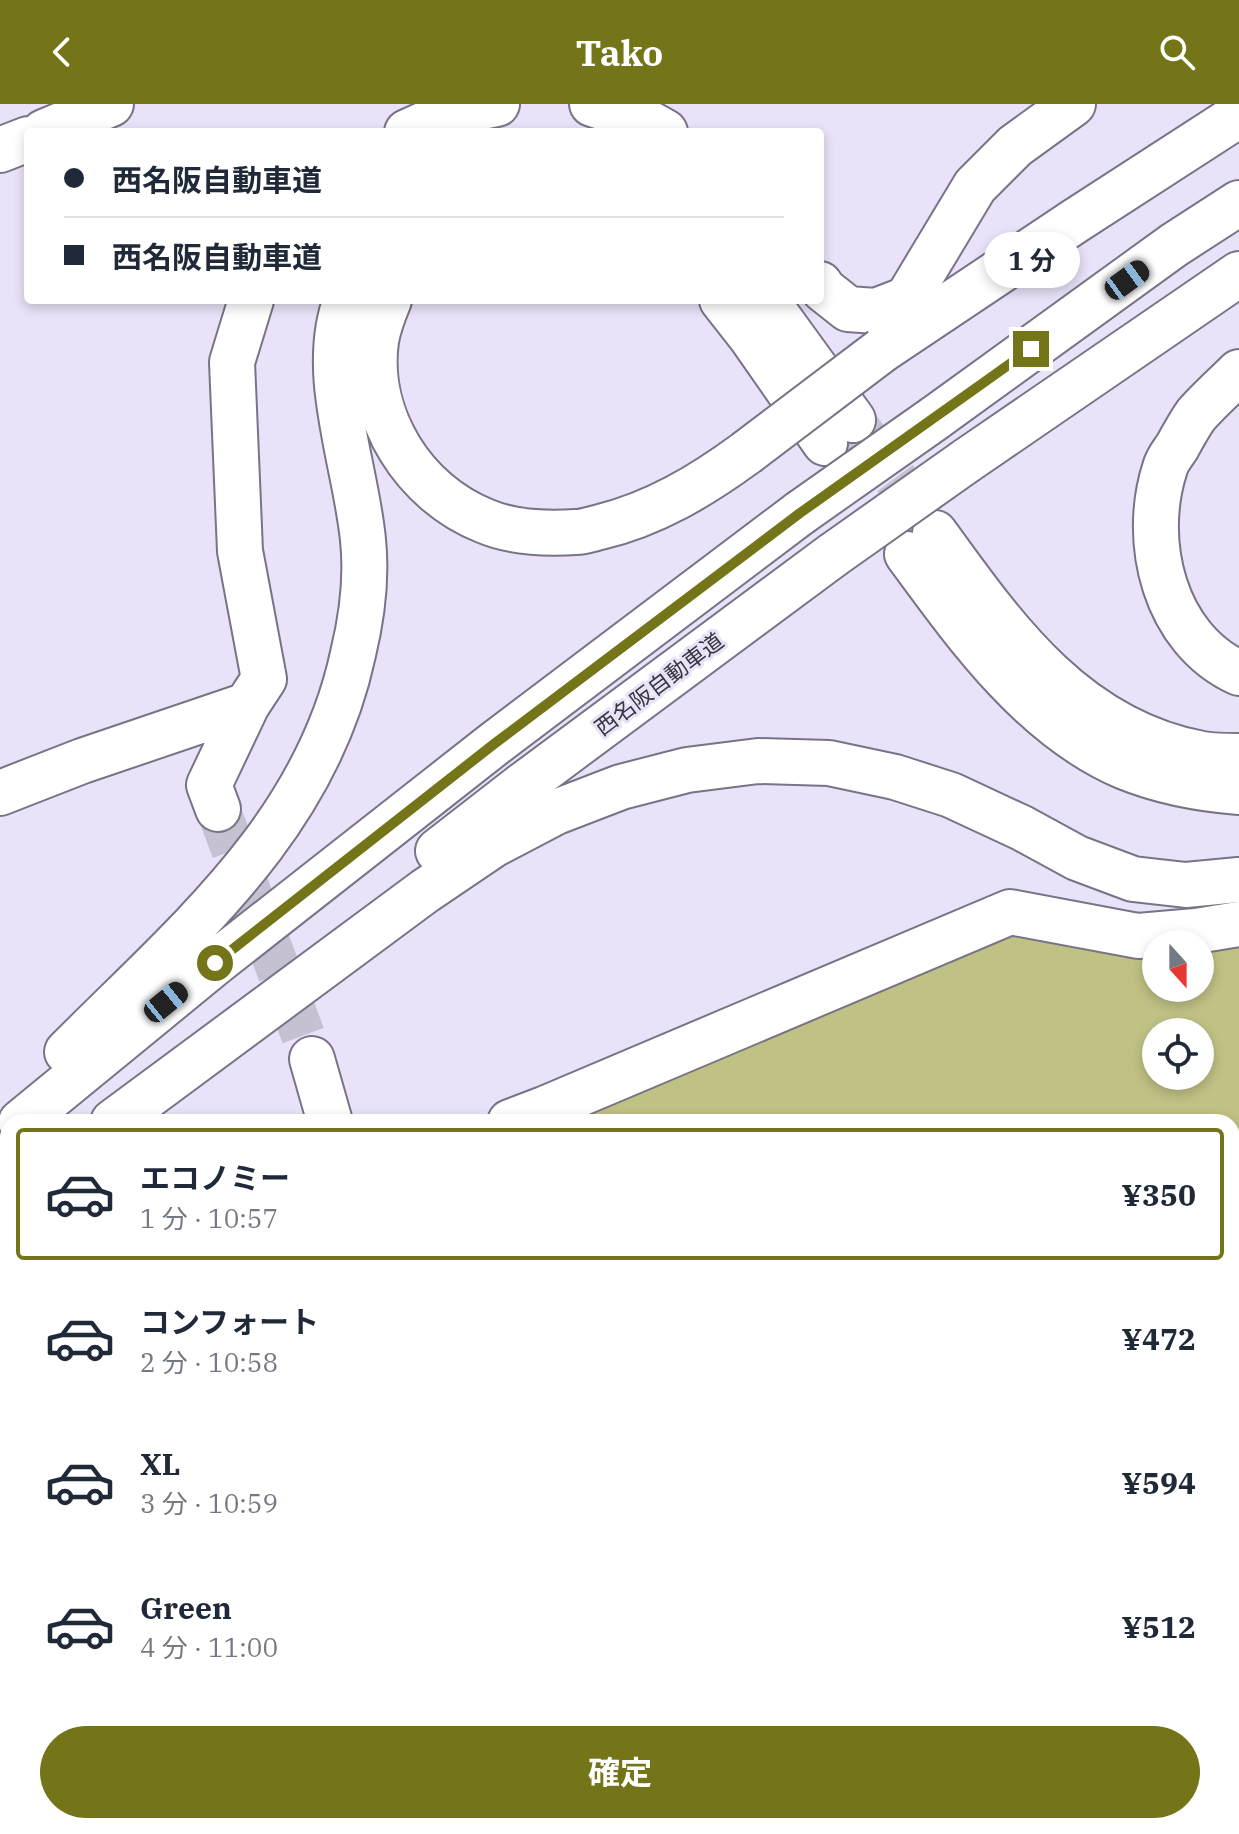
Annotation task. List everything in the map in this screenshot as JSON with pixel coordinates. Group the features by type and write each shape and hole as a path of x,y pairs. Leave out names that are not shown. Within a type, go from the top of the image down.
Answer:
{"main road":[{"path":"54,128 111,104"},
{"path":"416,128 447,114 497,104"},
{"path":"592,104 658,128"},
{"path":"824,290 848,309 876,311 907,299 975,186 1015,146 1073,104"},
{"path":"388,304 376,339 375,376 383,415 400,450 422,479 450,503 486,521 527,532 579,532 627,521 708,481 882,350 1239,115"},
{"path":"0,150 24,141"},
{"path":"31,1114 215,963 481,754 800,513 1174,245 1239,203"},
{"name":"西名阪自動車道","path":"108,1114 244,1002 523,785 833,555 1239,274"},
{"path":"218,809 209,785 247,705 264,679 240,551 232,362 250,304"},
{"path":"5,1114 207,913 263,847 315,764 349,673 364,584 364,544 359,504 337,388 337,347 345,304"},
{"path":"725,304 751,337 839,431 768,304"},
{"path":"1239,372 1195,416 1166,465 1155,513 1157,558 1170,602 1196,641 1228,668 1239,673"},
{"path":"1239,756 1204,755 1161,743 1123,727 1086,704 1051,677 979,594 921,543 955,620 1026,698 1058,726 1123,766 1202,789 1239,792"},
{"path":"0,793 82,761 247,705"},
{"path":"124,1114 425,891 493,845 556,812 621,787 687,770 758,761 829,763 895,777 951,795 1077,858 1133,879 1186,885 1239,880"},
{"path":"531,1114 1010,912 1138,936 1239,924"},
{"path":"312,1059 328,1114"}],"green space":[{"path":"1021,926 1142,949 1142,1002 1214,1002 1214,948 1239,942 1239,1114 581,1114 705,1066"}],"tunnel":[{"path":"856,425 934,531"},
{"path":"218,809 312,1059"}],"route":[{"path":"215,963 494,744 800,513 1031,349"}]}
